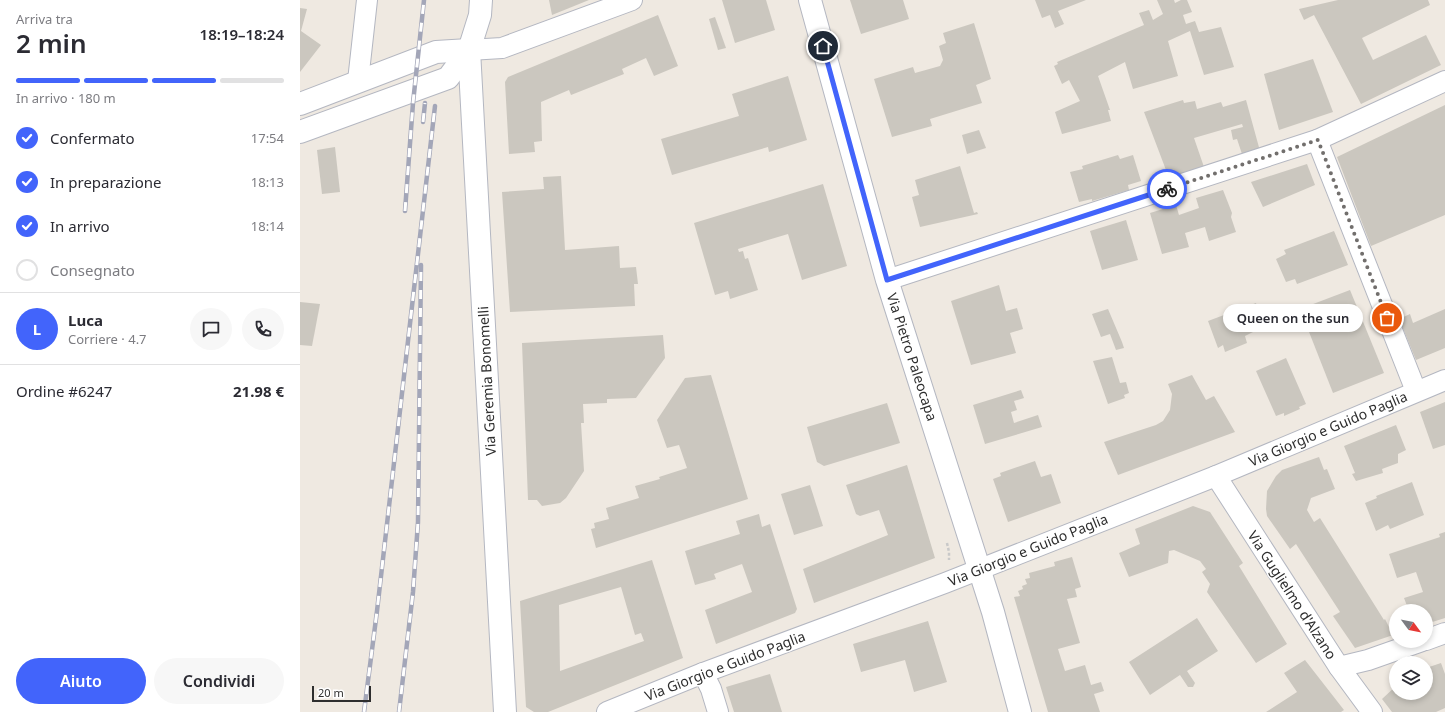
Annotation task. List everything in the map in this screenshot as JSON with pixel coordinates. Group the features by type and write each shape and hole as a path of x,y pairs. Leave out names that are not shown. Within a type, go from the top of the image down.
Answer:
{"main road":[{"path":"300,132 448,78 469,50 480,15 481,0"},
{"name":"Via Pietro Paleocapa","path":"810,0 887,280 993,612 1020,712"},
{"path":"300,104 436,52 469,50"},
{"name":"Via Geremia Bonomelli","path":"469,50 505,712"}],"street":[{"path":"358,81 367,0"},
{"path":"469,50 502,48 632,0"},
{"path":"887,280 1318,140 1445,81"},
{"path":"1318,140 1416,392"},
{"name":"Via Giorgio e Guido Paglia","path":"607,712 1216,476 1445,380"},
{"name":"Via Guglielmo d'Alzano","path":"1216,476 1339,667 1372,712"},
{"path":"1433,637 1445,633"},
{"path":"1339,667 1368,660 1402,648"},
{"path":"703,674 711,689 718,712"}],"building":[{"path":"549,0 589,0 552,15"},
{"path":"722,0 766,0 775,30 735,43"},
{"path":"850,0 903,0 909,19 861,34"},
{"path":"1035,0 1086,0 1058,11 1064,24 1055,28 1050,15 1042,18"},
{"path":"1157,0 1174,0 1175,3 1181,0 1187,0 1192,12 1183,15 1186,24 1195,21 1199,32 1221,27 1234,67 1204,75 1190,31 1168,41 1178,76 1133,89 1125,62 1098,76 1110,110 1108,110 1111,121 1062,134 1055,112 1080,101 1069,80 1062,84 1054,66 1058,64 1057,62 1144,25 1139,13 1149,10 1153,20 1163,14"},
{"path":"1338,0 1428,0 1430,5 1362,38 1373,60 1426,35 1441,65 1361,104 1314,15 1304,20 1299,9"},
{"path":"300,8 307,9 301,31 321,45 300,72"},
{"path":"658,15 678,66 654,76 646,58 622,69 624,74 571,95 569,90 541,102 542,141 534,142 535,152 509,154 505,82 508,77"},
{"path":"715,17 726,48 718,50 709,19"},
{"path":"974,23 991,79 976,85 982,103 930,119 932,126 892,137 874,79 913,67 915,73 940,66 943,60 939,46 946,43 943,33"},
{"path":"1313,59 1333,112 1279,130 1264,74"},
{"path":"788,76 807,140 769,152 768,147 672,175 661,139 739,116 732,94"},
{"path":"1183,100 1184,103 1195,101 1197,109 1221,102 1223,107 1246,100 1260,151 1243,157 1237,139 1233,140 1231,130 1243,127 1242,124 1194,138 1204,167 1169,178 1144,112"},
{"path":"1445,105 1445,215 1371,246 1337,157"},
{"path":"979,130 986,148 967,154 962,135"},
{"path":"335,147 340,192 322,194 317,150"},
{"path":"1118,155 1120,159 1133,155 1141,181 1128,185 1129,190 1092,201 1092,199 1079,202 1070,172 1083,169 1082,166"},
{"path":"1307,164 1315,185 1263,207 1251,182"},
{"path":"960,166 974,213 977,212 978,214 920,227 912,197 919,195 915,180"},
{"path":"561,176 565,250 619,246 620,268 636,267 638,284 634,284 635,306 510,312 502,192 544,189 543,177"},
{"path":"823,184 847,266 802,280 788,234 738,249 739,252 743,251 745,259 748,258 758,290 730,299 728,291 715,295 694,223"},
{"path":"1223,190 1232,213 1231,217 1236,232 1209,241 1205,227 1185,233 1189,247 1162,254 1150,213 1176,205 1179,215 1199,208 1196,198"},
{"path":"1126,220 1138,260 1102,270 1090,231"},
{"path":"1334,231 1348,265 1297,284 1295,279 1286,282 1276,259 1286,254 1284,250"},
{"path":"999,285 1006,311 1017,308 1023,329 1010,333 1016,353 971,365 951,301"},
{"path":"1350,290 1384,373 1333,393 1300,309"},
{"path":"300,302 320,304 312,346 300,345"},
{"path":"1256,303 1260,315 1249,319 1255,331 1245,336 1247,343 1225,352 1223,345 1218,348 1208,321"},
{"path":"1108,309 1124,348 1116,350 1110,334 1101,337 1092,314"},
{"path":"1445,309 1445,348 1416,360 1399,319 1410,314 1413,323"},
{"path":"663,335 665,358 636,398 607,399 607,403 583,404 584,423 581,423 584,471 566,498 560,503 542,506 537,500 528,500 522,343"},
{"path":"1112,357 1120,383 1126,382 1129,393 1124,395 1125,398 1108,404 1093,361"},
{"path":"1286,358 1306,404 1299,407 1300,409 1284,416 1284,413 1276,416 1256,371"},
{"path":"711,375 748,499 596,548 591,529 595,528 594,523 609,519 606,508 639,498 635,486 660,479 659,477 687,468 679,445 667,448 657,420 685,378"},
{"path":"1192,375 1206,400 1214,396 1235,432 1118,475 1104,442 1156,425 1163,421 1170,410 1172,394 1168,384"},
{"path":"1021,390 1024,398 1014,401 1017,410 1011,412 1014,423 1038,415 1042,427 985,444 973,405"},
{"path":"1445,402 1445,445 1433,449 1420,412"},
{"path":"887,403 900,443 824,466 817,462 807,427"},
{"path":"1396,425 1406,450 1398,454 1398,463 1382,469 1383,473 1356,481 1352,474 1355,473 1344,446"},
{"path":"1319,457 1324,470 1327,469 1335,489 1311,498 1307,510 1314,522 1320,518 1384,620 1385,619 1389,627 1389,636 1355,648 1333,616 1340,612 1296,544 1290,549 1267,516 1267,491 1276,476 1282,470"},
{"path":"1035,461 1041,477 1051,474 1061,503 1008,522 993,479 1001,476 1000,473"},
{"path":"907,465 935,558 814,603 803,569 888,535 879,510 860,516 856,514 846,485"},
{"path":"1412,482 1424,515 1390,529 1388,525 1376,531 1365,503 1377,498 1376,496"},
{"path":"810,485 823,526 794,535 781,494"},
{"path":"1193,506 1210,512 1243,563 1239,566 1287,644 1256,663 1207,592 1210,584 1202,572 1206,569 1200,561 1174,550 1169,551 1168,563 1129,577 1119,553 1140,544 1135,529"},
{"path":"759,514 762,527 770,524 797,609 795,613 716,644 705,610 752,592 742,564 714,574 716,579 695,585 685,551 740,534 736,521"},
{"path":"1445,532 1445,618 1433,622 1433,604 1406,604 1404,598 1423,592 1416,572 1397,578 1389,554 1440,537 1439,534"},
{"path":"1072,557 1081,587 1075,589 1077,597 1067,599 1080,643 1058,649 1065,671 1085,665 1091,685 1101,682 1104,691 1094,694 1100,712 1048,712 1014,597 1020,596 1018,591 1023,589 1022,586 1027,584 1025,579 1030,578 1029,573 1055,566 1054,562"},
{"path":"652,560 683,658 548,712 534,712 526,707 520,601","holes":["621,587 635,635 641,633 644,641 560,671 559,605"]},
{"path":"1197,618 1218,651 1187,671 1195,683 1193,687 1188,687 1180,675 1150,695 1129,662"},
{"path":"928,621 947,682 914,692 905,660 861,672 853,644"},
{"path":"1305,660 1344,710 1341,712 1266,712 1297,692 1284,673"},
{"path":"1441,663 1445,674 1445,708 1436,712 1392,712 1382,699 1389,692 1389,700 1433,700 1433,666"},
{"path":"770,674 782,712 734,712 726,687"}],"railway":[{"path":"405,211 413,103 424,0"},
{"path":"423,122 425,103"},
{"path":"364,712 435,106"},
{"path":"399,712 413,592 418,522 421,265"}],"way so far":[{"path":"1167,189 1318,140 1387,318"}],"place":[{"name":"Queen on the sun","path":"1387,318"}],"route":[{"path":"823,46 887,280 1167,189"}]}
